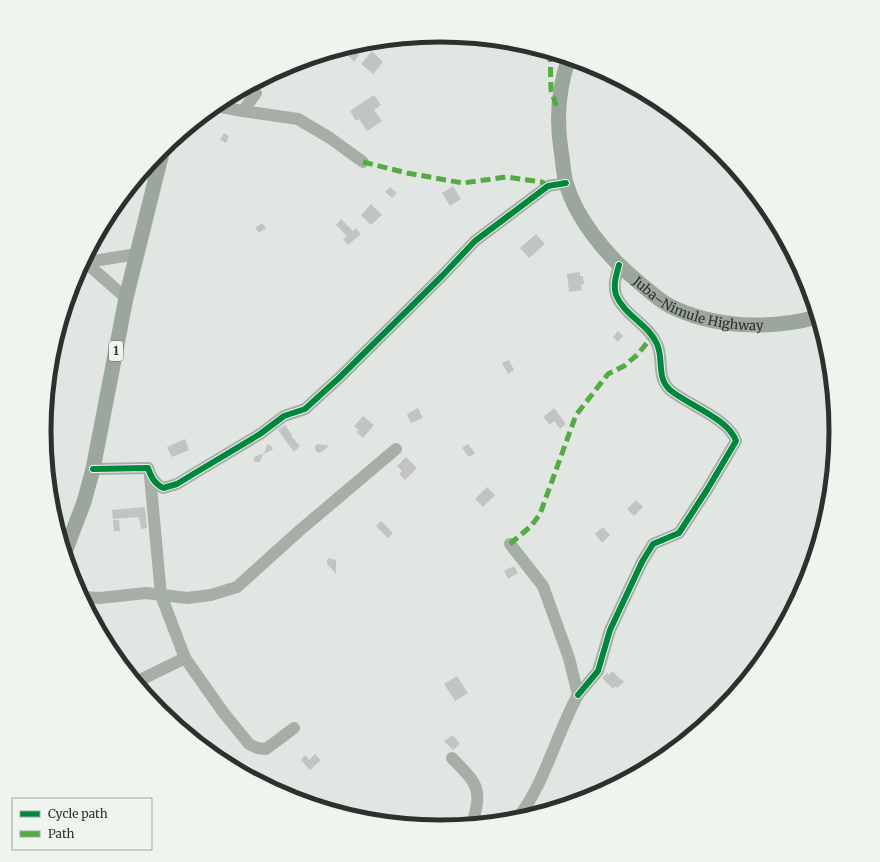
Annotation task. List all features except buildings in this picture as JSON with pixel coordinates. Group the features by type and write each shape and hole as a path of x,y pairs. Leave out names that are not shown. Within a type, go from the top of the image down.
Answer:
{"main road":[{"name":"Juba–Nimule Highway","path":"567,64 562,77 558,111 559,136 566,183 573,199 600,244 619,265 669,306 707,319 744,326 803,321 812,318"},
{"name":"1","path":"68,544 84,502 93,469 126,298 160,162"}],"street":[{"path":"243,111 256,93"},
{"path":"224,108 298,119 332,136 363,162"},
{"path":"150,476 155,483 163,488 177,484 260,434 284,416 305,409 339,378 442,276 475,241 548,186 566,183"},
{"path":"90,260 137,254"},
{"path":"89,264 126,298"},
{"path":"523,811 527,806 568,713 578,695 598,671 610,630 642,562 653,544 679,533 736,441 734,434 724,425 669,389 662,378 657,344 617,297 614,286 619,265"},
{"path":"89,597 100,598 146,593 187,598 211,595 237,587 299,531 396,449"},
{"path":"93,469 148,468 161,595 184,658 223,712 249,744 257,748 266,749 294,728"},
{"path":"510,544 543,586 569,658 578,695"},
{"path":"141,679 184,658"},
{"path":"452,758 474,781 478,792 473,818"}],"marked path":[{"path":"550,58 551,90 558,111"},
{"path":"363,162 407,173 463,183 506,177 542,182 548,186"},
{"path":"510,544 531,526 540,514 576,415 608,374 624,366 637,355 652,337"}],"cycle path":[{"path":"93,469 148,468 153,480 163,488 177,484 260,434 284,416 305,409 339,378 442,276 475,241 548,186 566,183"},
{"path":"578,695 598,671 610,630 642,562 653,544 679,533 736,441 732,433 717,419 678,396 666,385 663,379 657,344 648,331 625,308 616,295 615,284 619,265"}]}
